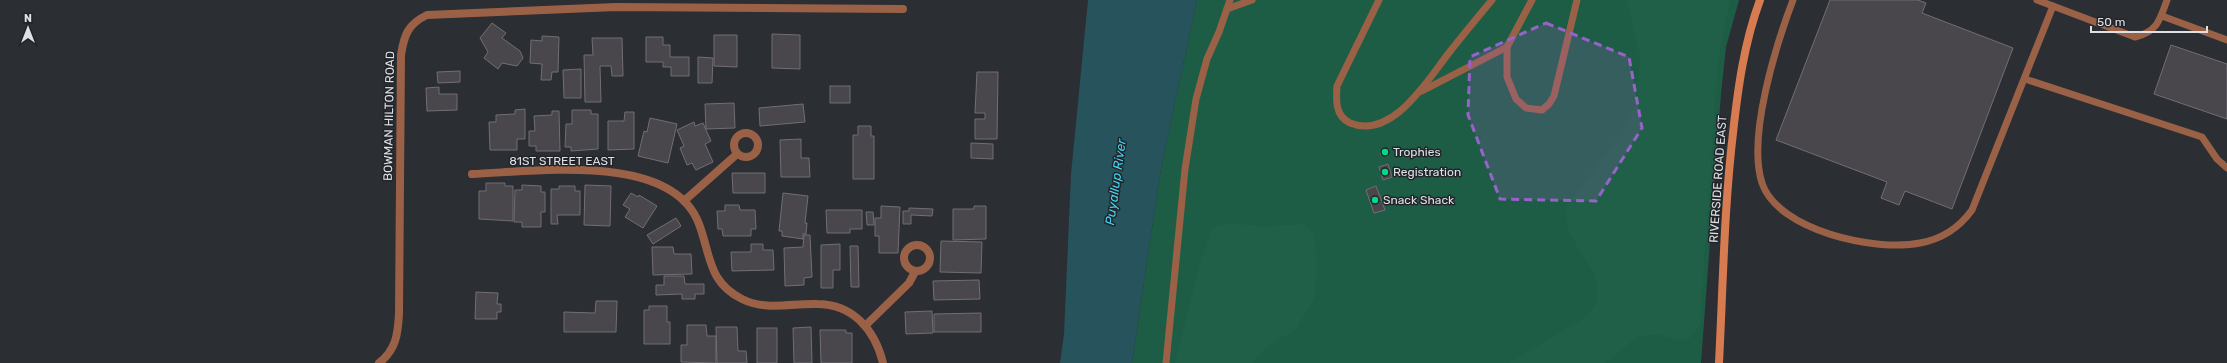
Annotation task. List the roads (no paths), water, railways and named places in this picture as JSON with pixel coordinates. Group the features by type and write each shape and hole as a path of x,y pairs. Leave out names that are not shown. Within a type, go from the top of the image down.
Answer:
{"street":[{"name":"RIVERSIDE ROAD EAST","path":"1720,363 1727,182 1745,47 1760,0"},
{"name":"BOWMAN HILTON ROAD","path":"379,363 394,348 400,313 401,55 406,32 420,18 427,15 616,7 903,9"},
{"path":"684,201 737,154"},
{"name":"81ST STREET EAST","path":"472,174 610,171 647,179 669,188 684,201 699,224 710,264 715,276 733,294 755,304 818,304 836,307 866,325"},
{"path":"883,363 879,348 866,325 909,283 915,272"}],"lane":[{"path":"1166,363 1186,169 1196,99 1207,59 1230,0"},
{"path":"1227,9 1252,0"},
{"path":"1379,0 1337,86 1336,101 1339,112 1345,120 1358,126 1370,125 1388,119 1406,106 1420,92 1470,26 1492,0"},
{"path":"1532,0 1507,47 1507,77 1516,99 1526,108 1542,110 1549,104 1554,96 1577,0"},
{"path":"1794,0 1772,60 1758,140 1758,157 1762,182 1768,197 1780,208 1801,222 1833,235 1872,244 1899,246 1921,243 1944,235 1962,224 1972,210 2053,6"},
{"path":"2037,0 2135,37 2147,34 2156,27 2162,16 2167,0"},
{"path":"2162,16 2227,40"},
{"path":"1420,92 1507,47"},
{"path":"2024,78 2202,137 2217,159 2227,168"}],"water":[{"name":"Puyallup River","path":"1088,0 1197,0 1161,168 1132,363 1060,363 1064,334 1071,174"}],"place":[{"name":"Trophies","path":"1385,152"},
{"name":"Registration","path":"1385,172"},
{"name":"Snack Shack","path":"1375,200"}]}
